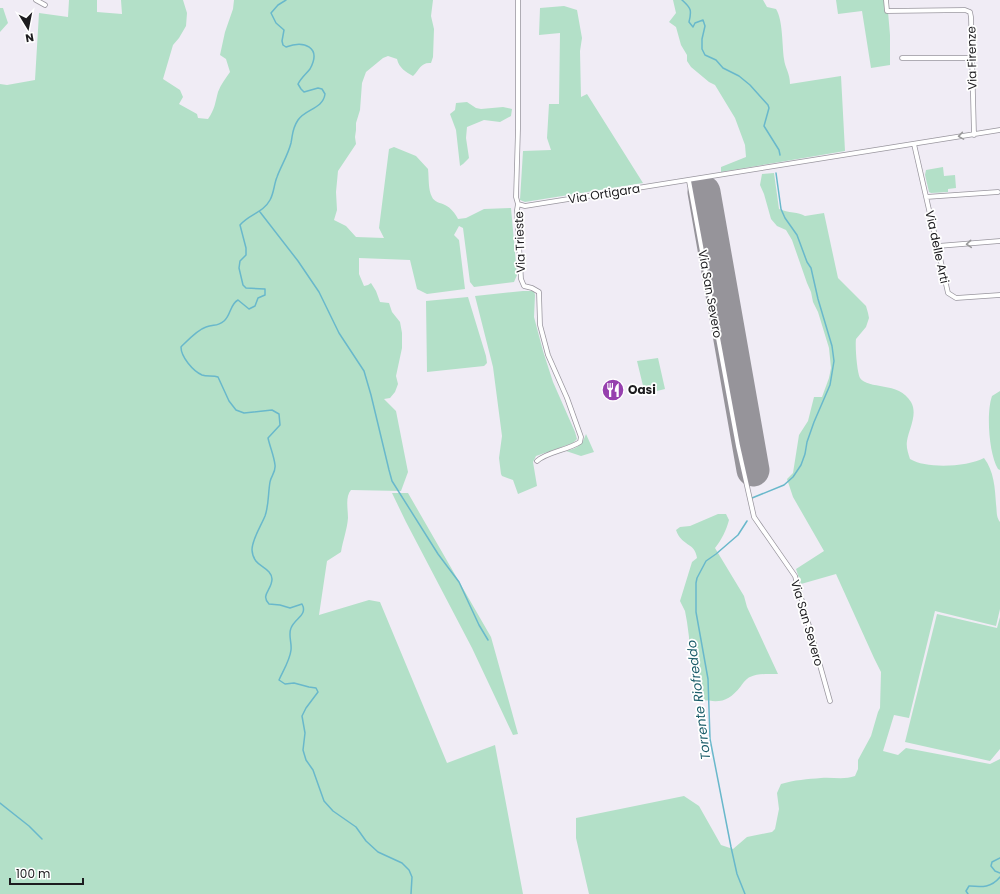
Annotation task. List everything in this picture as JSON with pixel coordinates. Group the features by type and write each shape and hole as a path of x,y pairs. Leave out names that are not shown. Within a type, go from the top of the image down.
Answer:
{"street":[{"path":"36,0 46,5"},
{"name":"Via Trieste","path":"518,0 518,129 516,197 518,204 517,210 521,279 524,286 539,292 540,325 548,355 567,398 581,437 580,442 575,445 543,457 537,461"},
{"name":"Via Firenze","path":"886,0 887,11 965,10 970,12 974,134"},
{"path":"902,58 972,58"},
{"path":"689,180 1000,130"},
{"name":"Via delle Arti","path":"914,144 947,290 956,298 1000,295"},
{"name":"Via Ortigara","path":"518,204 525,206 689,180"},
{"name":"Via San Severo","path":"689,180 738,446 754,517 795,576 830,701"},
{"name":"Via delle Arti","path":"926,197 998,192"},
{"path":"938,246 1000,241"}],"green space":[{"path":"69,0 97,0 97,12 122,14 121,0 183,0 187,13 186,26 173,45 163,79 180,90 183,97 179,104 197,114 198,118 208,119 213,109 219,89 230,72 226,59 220,55 225,32 233,9 234,0 433,0 431,16 434,29 433,57 431,63 421,66 413,76 401,67 397,59 388,56 383,58 366,72 362,83 360,110 356,123 356,144 338,171 336,192 337,210 334,220 346,226 356,237 384,238 379,228 389,149 394,147 416,156 428,169 430,191 433,199 449,208 458,219 466,218 484,209 511,208 517,275 514,282 474,287 470,282 463,228 459,226 454,235 459,240 465,289 427,294 417,289 410,260 359,258 359,274 364,286 371,283 380,302 389,303 392,312 400,322 402,348 396,376 398,384 395,392 390,398 384,399 396,411 408,472 401,491 351,490 349,493 347,500 348,518 341,552 327,561 319,615 369,600 380,602 447,763 495,745 523,894 0,894 0,84 7,85 35,80 39,13 68,17"},
{"path":"673,0 763,0 767,7 776,9 780,19 784,59 790,84 841,76 845,151 721,172 721,167 746,157 745,145 735,118 715,85 691,67 687,61 687,55 681,45 676,27 669,22 676,13"},
{"path":"836,0 887,0 890,35 890,65 871,68 862,11 838,14"},
{"path":"564,6 577,10 582,38 580,51 581,97 587,94 643,183 525,202 520,200 523,151 551,150 547,138 549,104 559,104 560,33 539,35 540,8"},
{"path":"0,8 3,8 8,23 0,32"},
{"path":"467,102 476,108 481,109 503,107 512,109 511,116 500,122 484,120 467,127 466,138 469,158 460,166 456,130 450,114 455,110 456,103"},
{"path":"943,167 944,176 955,175 956,188 948,189 948,192 929,192 925,175 926,170"},
{"path":"774,173 779,209 805,216 824,213 838,278 866,306 868,313 869,318 866,327 856,339 856,359 860,378 864,382 870,384 892,388 899,391 906,395 911,402 914,411 907,443 907,450 910,459 926,464 947,466 968,463 984,458 992,474 997,516 1000,522 1000,609 996,626 935,611 909,718 894,715 883,751 898,755 906,748 990,764 1000,759 1000,894 589,894 576,838 576,818 684,796 699,806 721,845 733,849 747,837 772,832 775,829 779,809 777,793 781,784 806,779 847,778 855,776 858,769 858,760 871,736 880,708 881,672 836,574 801,584 796,569 824,551 793,497 787,479 793,473 799,435 808,421 814,397 822,397 831,368 829,348 818,312 813,302 811,292 792,240 786,230 777,226 771,219 760,185 762,174"},
{"path":"534,291 534,317 543,351 553,382 577,439 573,443 536,456 533,462 537,486 518,494 513,480 502,476 501,474 499,458 502,436 493,367 475,296"},
{"path":"468,297 487,363 484,366 427,372 426,301"},
{"path":"658,358 665,389 645,394 637,361"},
{"path":"1000,391 1000,470 998,469 992,454 989,433 989,412 992,396"},
{"path":"586,434 594,452 581,456 566,451 579,446"},
{"path":"392,493 408,493 491,637 518,734 513,735 472,648"},
{"path":"718,514 726,514 729,520 724,535 715,548 744,596 747,607 778,674 760,674 750,677 746,679 737,691 729,698 715,701 703,700 700,680 689,659 687,622 685,611 680,601 692,562 697,558 694,549 682,539 676,530 680,527 690,526"},
{"path":"937,614 997,628 1000,617 1000,749 990,761 905,742"}],"waterway":[{"path":"286,0 278,5 271,13 276,23 284,30 282,41 283,45 286,47 299,44 305,45 309,47 314,55 310,69 298,84 304,92 318,88 322,89 325,94 321,103 301,116 296,123 290,147 277,177 270,200 264,208 240,225 246,248 246,255 240,261 239,268 243,285 246,288 265,289 265,295 258,298 255,306 249,309 238,300 233,304 224,321 199,330 181,347 183,355 191,367 204,376 218,377 229,401 236,410 244,413 272,410 279,414 280,425 268,438 275,470 270,482 266,512 252,546 255,560 271,575 272,583 266,595 269,604 290,608 302,604 303,608 302,614 291,628 290,654 288,662 279,680 285,684 294,683 316,688 318,692 302,716 305,733 303,750 306,760 313,770 324,801 333,811 356,827 366,841 378,852 402,863 409,870 412,877 411,894"},
{"name":"Torrente Riofreddo","path":"682,0 690,10 689,22 693,27 695,23 703,20 705,26 702,39 702,49 705,55 716,60 723,68 739,76 750,85 768,105 769,108 764,126 779,150 780,155"},
{"name":"Torrente Riofreddo","path":"752,498 784,485 793,477 801,465 814,422 830,385 834,361 832,346 818,299 811,268 807,262 797,235 785,218 781,209 776,173"},
{"path":"260,212 298,261 319,292 339,333 364,371 392,481 438,554 459,582 479,625 488,640"},
{"name":"Torrente Riofreddo","path":"745,894 737,874 710,739 708,679 696,612 696,583 706,561 738,535 747,521"},
{"path":"0,803 29,826 42,839"},
{"path":"1000,858 992,862 991,866 995,871 1000,873"},
{"path":"968,894 966,891 969,886 990,885 997,881 1000,877"}],"runway":[{"path":"704,192 753,470"}],"place":[{"name":"Oasi","path":"613,390"}]}
